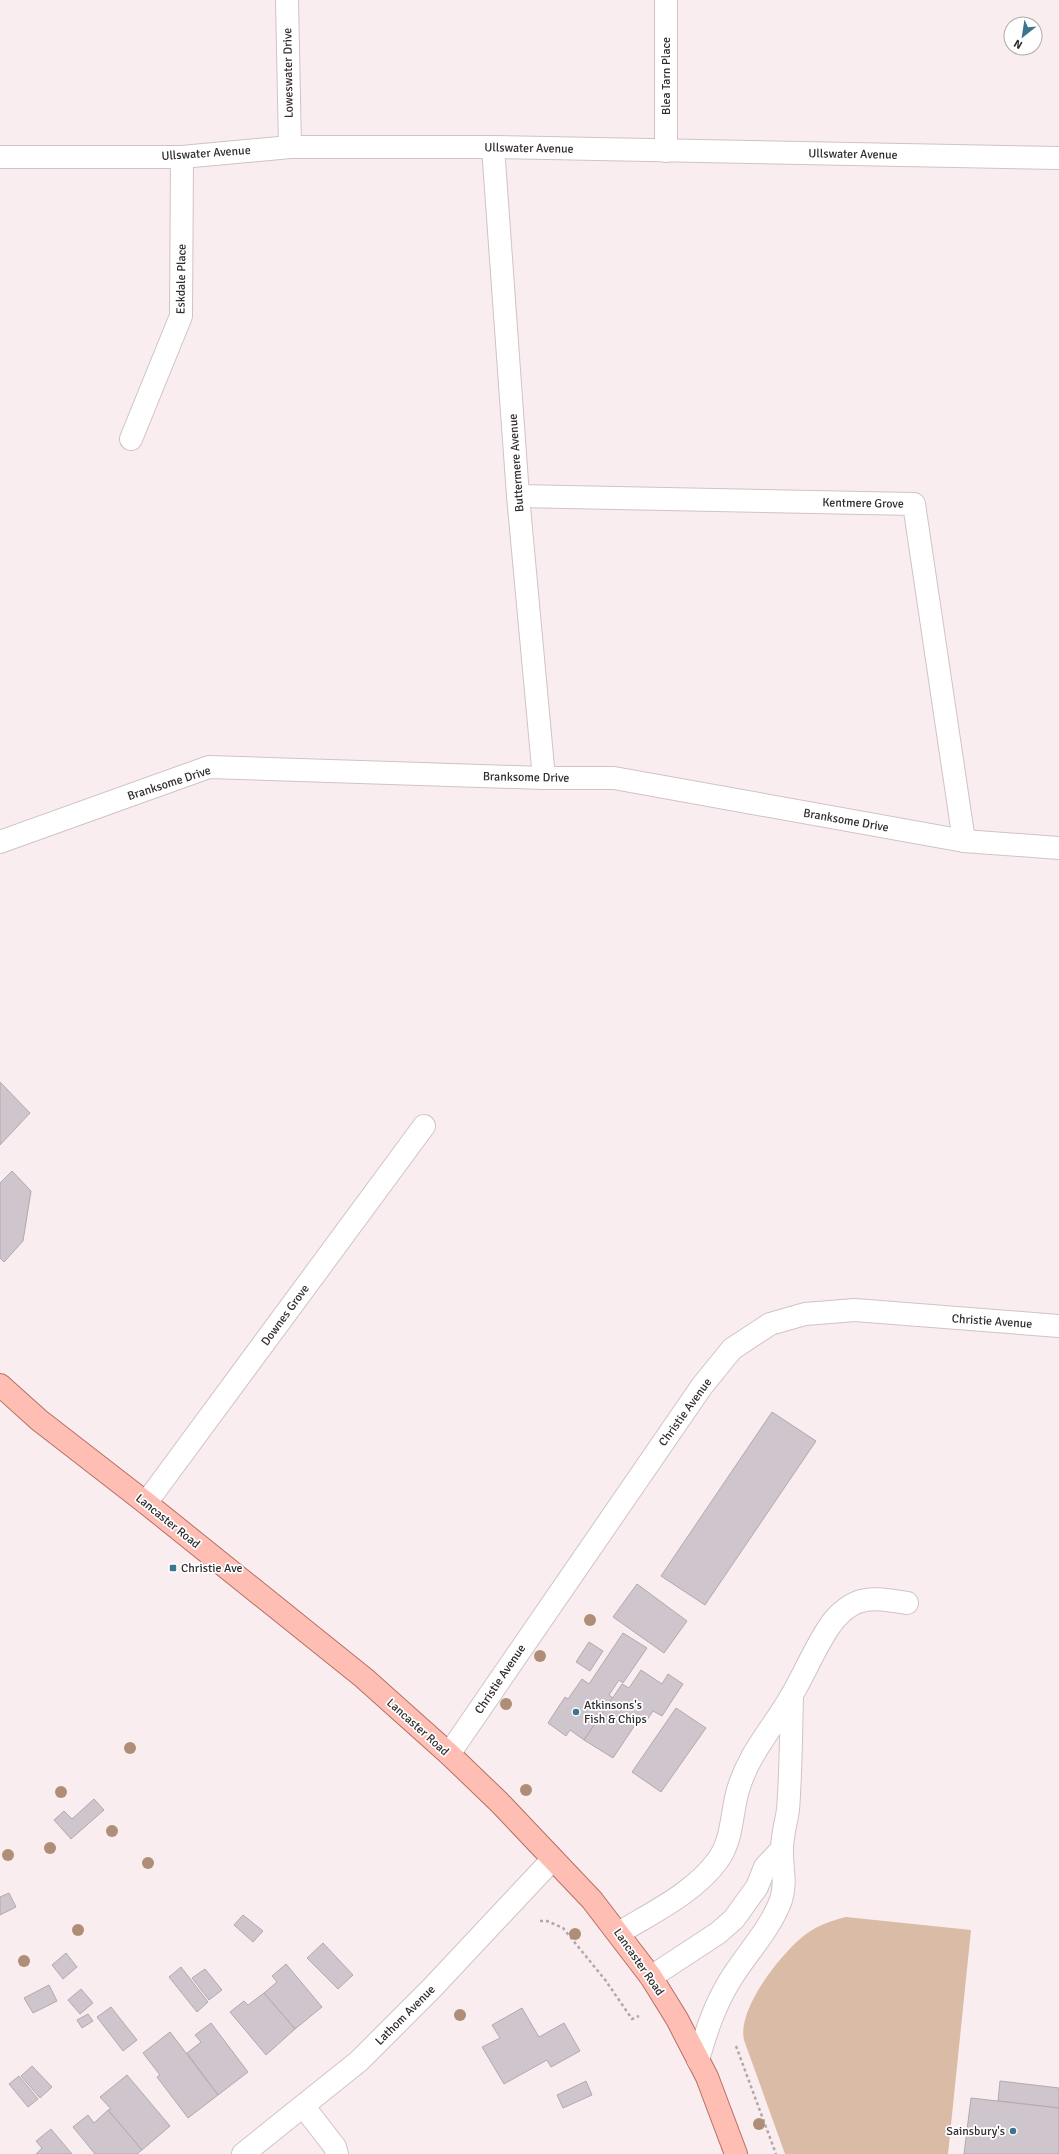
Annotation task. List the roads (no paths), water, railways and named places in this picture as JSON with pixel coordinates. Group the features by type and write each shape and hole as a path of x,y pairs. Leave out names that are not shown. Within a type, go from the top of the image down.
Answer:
{"main road":[{"name":"Lancaster Road","path":"0,1386 39,1420 146,1503 364,1678 449,1754 499,1802 552,1860 592,1900 619,1933 651,1977 677,2018 707,2077 736,2154"}],"street":[{"name":"Loweswater Drive","path":"287,0 290,146"},
{"name":"Blea Tarn Place","path":"666,0 666,151"},
{"name":"Ullswater Avenue","path":"0,157 182,157 290,146 493,147 1059,158"},
{"name":"Buttermere Avenue","path":"493,147 518,496 544,778"},
{"name":"Eskdale Place","path":"131,439 181,316 182,157"},
{"name":"Kentmere Grove","path":"518,496 914,504 964,841"},
{"name":"Branksome Drive","path":"0,842 209,767 544,778 614,778 964,841 1059,848"},
{"name":"Downes Grove","path":"146,1503 424,1126"},
{"name":"Christie Avenue","path":"449,1754 702,1386 732,1349 770,1324 806,1314 855,1310 1059,1326"},
{"path":"619,1933 667,1904 705,1877 719,1858 729,1838 738,1791 750,1758 792,1695 829,1626 840,1614 859,1602 880,1600 906,1603"},
{"path":"698,2060 708,2024 717,2003 729,1982 764,1930 781,1900 785,1873 782,1849 790,1772 792,1695"},
{"path":"651,1977 718,1933 734,1918 757,1888 766,1867 782,1849"},
{"name":"Lathom Avenue","path":"243,2154 304,2106 370,2050 552,1860"},
{"path":"304,2106 335,2147 337,2154"}],"place":[{"name":"Christie Ave","path":"173,1568"},
{"name":"Atkinsons's Fish & Chips","path":"576,1712"},
{"name":"Sainsbury's","path":"1013,2131"}]}
